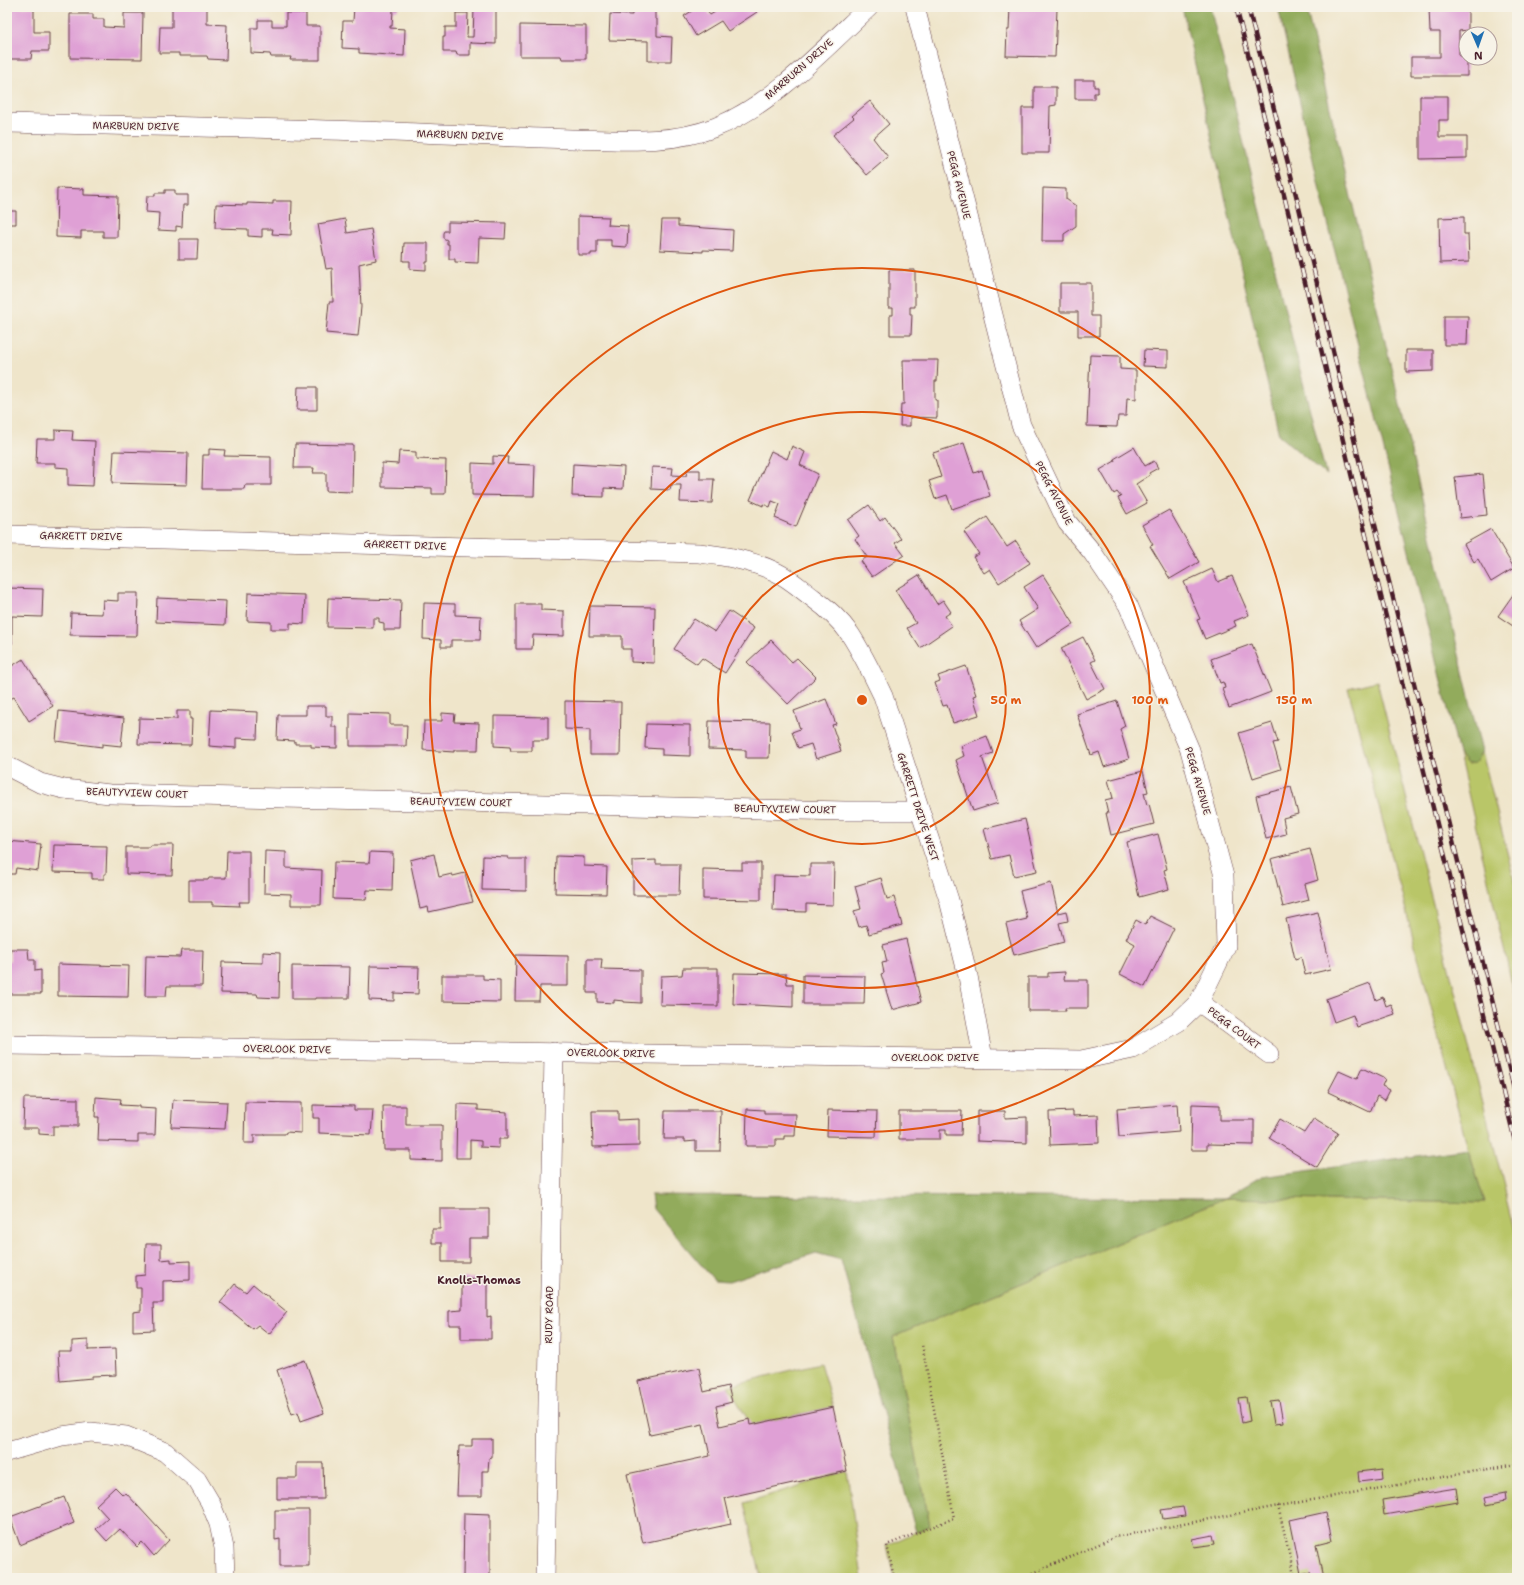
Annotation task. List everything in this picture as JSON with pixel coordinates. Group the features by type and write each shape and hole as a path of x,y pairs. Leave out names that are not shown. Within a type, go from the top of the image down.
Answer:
{"street":[{"name":"MARBURN DRIVE","path":"7,123 361,131 469,136 647,140 690,134 715,128 738,116 772,94 869,7"},
{"name":"PEGG AVENUE","path":"915,7 1021,425 1067,522 1092,552 1128,605 1190,750 1224,876 1226,946 1199,1002"},
{"name":"GARRETT DRIVE","path":"7,535 699,553 726,556 750,562 776,572 796,585"},
{"name":"GARRETT DRIVE WEST","path":"796,585 828,609 849,633 868,664 883,696 949,900 968,976 983,1058"},
{"name":"BEAUTYVIEW COURT","path":"7,766 40,783 64,789 110,794 845,811 920,811"},
{"name":"PEGG COURT","path":"1199,1002 1269,1054"},
{"name":"OVERLOOK DRIVE","path":"7,1045 1081,1060 1133,1049 1178,1022 1199,1002"},
{"name":"RUDY ROAD","path":"545,1578 554,1052"},
{"path":"7,1452 62,1436 91,1432 126,1436 165,1452 197,1480 210,1502 219,1524 225,1578"}],"path":[{"path":"894,1578 887,1545 954,1518 922,1344"},
{"path":"1022,1578 1115,1538 1278,1506 1517,1464"},
{"path":"1278,1506 1295,1578"}],"green space":[{"path":"1182,7 1210,7 1326,475 1279,435"},
{"path":"1278,7 1306,7 1482,752 1475,763 1467,764 1459,754 1322,199"},
{"path":"1377,681 1517,1238 1517,1578 894,1578 887,1545 930,1526 893,1337 1225,1198 1485,1203 1468,1149 1348,688"},
{"path":"1482,752 1517,892 1517,994 1515,997 1459,754 1467,764 1475,763"},
{"path":"1468,1149 1485,1203 1225,1198 1261,1177"},
{"path":"651,1195 1225,1198 893,1337 930,1526 916,1532 841,1260 816,1253 729,1281 714,1280 653,1209"},
{"path":"820,1363 833,1407 751,1425 728,1386"},
{"path":"847,1471 862,1578 761,1578 744,1503"}],"building":[{"path":"34,7 34,32 49,32 49,51 32,51 31,59 7,59 7,8"},
{"path":"172,7 207,7 207,24 227,25 226,60 208,59 207,56 179,56 179,53 159,53 160,27 172,27"},
{"path":"354,7 398,7 398,10 393,10 392,26 390,26 390,28 405,29 404,56 359,53 359,49 342,48 343,21 353,21"},
{"path":"632,7 655,7 657,36 672,37 671,61 648,61 648,41 609,40 610,14 632,15"},
{"path":"698,7 706,7 710,15 715,12 713,10 717,7 754,7 757,12 728,31 721,21 696,36 684,16"},
{"path":"1010,7 1057,9 1055,57 1006,56"},
{"path":"1429,7 1468,7 1468,26 1458,26 1458,66 1467,66 1467,76 1411,76 1411,57 1440,57 1440,32 1430,32"},
{"path":"474,9 496,9 496,44 470,42 470,55 457,55 456,52 443,52 445,27 456,27 456,13 468,13 467,37 473,37"},
{"path":"124,13 143,13 142,59 70,58 70,14 93,14 93,19 104,19 104,27 124,28"},
{"path":"286,13 306,13 306,26 320,26 320,60 290,60 291,57 271,57 270,54 251,53 251,28 258,28 258,20 272,20 272,26 286,26"},
{"path":"520,25 586,26 586,59 562,59 561,56 520,56"},
{"path":"1075,80 1094,80 1094,87 1098,87 1098,93 1094,93 1094,99 1075,99"},
{"path":"1034,87 1056,87 1056,105 1050,106 1049,153 1022,153 1022,108 1034,108"},
{"path":"1420,96 1448,96 1448,120 1439,120 1439,137 1467,137 1467,158 1420,159"},
{"path":"870,101 889,124 873,138 888,157 867,175 833,135 854,118 852,116"},
{"path":"57,188 84,189 84,195 118,196 117,237 103,237 103,231 81,231 81,238 56,237"},
{"path":"1043,188 1066,189 1066,199 1076,206 1076,226 1064,234 1064,241 1042,241"},
{"path":"165,190 175,190 175,195 188,195 188,205 183,205 182,227 176,226 176,231 158,230 159,213 146,212 147,196 155,196 155,193 165,193"},
{"path":"7,191 11,191 10,211 16,211 16,224 7,224"},
{"path":"273,201 292,201 291,235 272,234 273,229 262,229 262,237 248,236 248,229 215,228 216,204 273,204"},
{"path":"578,216 609,217 608,225 628,226 627,247 611,246 611,240 597,240 597,253 591,253 591,255 578,255"},
{"path":"1464,217 1464,234 1468,234 1469,262 1440,263 1439,218"},
{"path":"345,219 347,233 371,229 376,260 359,264 361,307 358,336 326,333 329,302 333,302 332,268 326,269 318,224"},
{"path":"662,220 678,220 678,226 733,230 732,251 703,250 703,252 660,250"},
{"path":"448,222 506,223 505,239 479,238 478,263 455,262 455,259 449,259 449,244 447,244 447,240 443,238 444,231 448,231"},
{"path":"179,239 198,239 197,259 179,259"},
{"path":"404,243 428,243 428,262 426,262 426,270 410,269 410,261 403,261"},
{"path":"889,270 915,270 915,307 910,307 910,314 912,314 911,335 890,335 890,315 893,315 893,308 889,308"},
{"path":"1060,283 1091,283 1091,316 1099,316 1099,336 1078,336 1078,312 1060,312"},
{"path":"1444,316 1468,316 1467,345 1444,345"},
{"path":"1144,350 1168,351 1168,367 1143,366"},
{"path":"1406,350 1433,350 1433,371 1406,372"},
{"path":"1090,355 1120,356 1120,369 1136,370 1136,399 1127,398 1126,416 1118,416 1117,427 1087,426"},
{"path":"903,360 938,360 937,381 935,381 937,418 910,417 910,426 900,426 901,404 904,404"},
{"path":"298,387 317,387 317,410 297,410"},
{"path":"55,430 73,431 72,440 95,441 93,486 68,485 68,468 55,467 55,463 36,463 37,439 55,439"},
{"path":"964,443 974,473 982,470 990,496 952,509 947,495 935,499 929,481 941,477 933,453"},
{"path":"295,444 353,445 352,492 326,491 326,473 313,473 314,468 294,468"},
{"path":"792,446 805,452 800,465 818,474 796,527 775,518 780,504 772,501 770,507 763,504 763,506 750,500 771,451 787,459"},
{"path":"1134,447 1145,466 1154,461 1158,468 1149,473 1150,475 1136,484 1147,503 1127,514 1118,498 1121,497 1117,492 1114,494 1100,470 1115,461 1114,459"},
{"path":"209,449 225,450 224,456 271,457 271,485 245,485 244,489 202,489 203,455 209,455"},
{"path":"114,451 188,453 187,485 112,483"},
{"path":"399,451 416,452 416,459 446,460 445,494 432,494 432,488 382,487 382,463 398,464"},
{"path":"493,456 508,457 507,464 535,465 534,496 472,495 472,463 493,464"},
{"path":"573,464 624,467 623,489 604,488 604,497 572,496"},
{"path":"652,467 673,468 672,475 686,476 687,470 700,470 700,479 714,479 712,503 680,502 681,485 671,485 670,490 651,489"},
{"path":"1483,474 1487,515 1460,518 1455,477"},
{"path":"869,505 880,521 885,517 901,539 895,543 904,555 872,577 861,561 867,557 855,539 859,536 848,520"},
{"path":"1169,510 1199,562 1170,579 1150,546 1153,545 1142,525"},
{"path":"987,517 1007,547 1016,541 1030,563 999,583 990,569 984,573 973,557 979,554 964,532"},
{"path":"1491,529 1514,568 1491,582 1478,559 1474,562 1464,544"},
{"path":"1212,569 1218,582 1232,576 1249,615 1234,621 1236,626 1205,639 1197,620 1200,619 1184,582"},
{"path":"919,575 937,604 943,600 951,612 945,616 952,626 920,648 907,628 916,623 895,590"},
{"path":"1043,575 1074,624 1036,648 1019,621 1038,609 1024,587"},
{"path":"7,588 43,589 42,617 12,616 12,644 7,644"},
{"path":"1517,589 1517,619 1513,626 1498,616"},
{"path":"118,593 138,593 137,636 70,635 71,613 102,614 103,600 118,601"},
{"path":"248,593 305,595 304,624 290,623 290,629 271,629 271,622 247,621"},
{"path":"157,598 226,601 225,625 156,622"},
{"path":"328,598 401,600 400,630 384,630 384,623 379,622 379,618 373,618 373,628 327,627"},
{"path":"424,603 455,604 455,615 481,616 480,640 451,640 451,647 441,647 441,640 423,639"},
{"path":"516,604 541,604 541,610 564,611 564,636 533,635 532,649 516,649"},
{"path":"590,606 655,607 654,663 631,662 631,649 622,649 622,636 589,636"},
{"path":"729,611 754,628 725,673 702,658 697,664 674,649 694,619 715,632"},
{"path":"1083,637 1095,660 1091,662 1105,689 1086,699 1061,648"},
{"path":"771,640 792,662 797,658 816,677 788,704 747,662"},
{"path":"1252,644 1271,692 1229,708 1222,689 1225,688 1224,684 1223,682 1220,683 1211,659"},
{"path":"23,659 53,706 29,721 14,697 10,699 7,694 7,669"},
{"path":"966,666 976,695 973,696 979,715 953,723 947,705 943,706 935,683 940,681 938,676"},
{"path":"826,699 836,724 832,725 841,751 816,759 811,744 798,748 792,732 800,729 794,711"},
{"path":"565,701 621,702 620,755 590,755 590,730 565,729"},
{"path":"1117,701 1125,726 1120,729 1129,759 1104,767 1099,752 1091,755 1077,714"},
{"path":"306,706 326,706 326,716 332,716 332,727 337,727 337,748 311,747 311,744 295,744 295,741 277,740 278,715 306,715"},
{"path":"211,710 258,712 257,739 236,738 236,748 209,746"},
{"path":"59,711 124,718 121,746 102,744 102,747 56,741"},
{"path":"177,711 190,711 190,719 192,719 191,745 138,744 139,718 177,719"},
{"path":"350,713 390,714 390,725 407,725 406,746 350,746"},
{"path":"442,713 455,714 454,722 479,723 478,750 454,750 454,752 423,750 424,721 442,721"},
{"path":"494,716 548,717 548,740 532,740 532,751 511,751 510,747 494,746"},
{"path":"709,721 770,722 769,758 746,758 746,750 708,749"},
{"path":"1272,723 1278,742 1273,743 1281,769 1253,778 1239,733"},
{"path":"646,724 690,725 690,756 662,755 662,749 645,748"},
{"path":"987,736 993,753 982,757 998,803 973,811 956,760 964,756 961,746"},
{"path":"1143,771 1148,792 1144,793 1147,805 1149,804 1154,824 1111,835 1106,813 1108,813 1105,800 1113,798 1108,780"},
{"path":"1291,787 1298,814 1283,818 1286,834 1266,839 1256,796"},
{"path":"1025,819 1037,871 1014,876 1009,855 992,859 984,829"},
{"path":"1158,834 1167,869 1164,870 1169,889 1139,897 1127,842"},
{"path":"7,841 41,844 38,871 16,868 15,874 7,874"},
{"path":"54,845 107,846 106,874 104,874 104,879 92,879 92,873 53,872"},
{"path":"151,845 173,845 172,875 126,874 126,847 150,847"},
{"path":"1310,849 1318,880 1305,884 1309,900 1283,907 1271,859"},
{"path":"227,851 249,851 249,902 239,902 240,906 212,905 212,902 189,902 189,880 226,878"},
{"path":"265,851 286,852 286,868 322,870 321,905 291,905 291,894 264,893"},
{"path":"370,852 393,853 392,891 367,890 366,900 333,899 334,862 369,863"},
{"path":"434,854 439,877 465,873 473,902 429,912 428,907 420,909 410,860"},
{"path":"483,856 508,857 508,859 526,859 526,891 482,890"},
{"path":"556,856 584,857 584,866 607,867 606,894 555,893"},
{"path":"656,860 656,864 680,864 679,895 633,895 633,861"},
{"path":"742,863 761,863 761,900 703,899 703,869 742,870"},
{"path":"810,864 834,864 833,905 806,904 806,912 773,911 774,875 810,876"},
{"path":"881,878 887,899 894,897 902,925 869,934 866,925 859,927 854,911 861,909 855,886"},
{"path":"1051,883 1058,913 1066,911 1068,921 1059,923 1064,942 1014,955 1006,924 1027,919 1020,891"},
{"path":"1318,912 1331,969 1305,975 1301,957 1295,959 1286,919"},
{"path":"1150,916 1174,928 1145,987 1120,974 1135,944 1126,939 1136,920 1145,925"},
{"path":"906,939 921,1002 892,1010 881,974 884,973 882,963 887,962 883,945"},
{"path":"10,949 28,949 29,960 35,960 35,971 41,970 41,994 7,994 7,960 10,961"},
{"path":"181,950 203,950 202,986 167,986 166,996 145,996 146,956 180,957"},
{"path":"263,952 280,953 279,998 258,997 257,994 221,993 222,962 263,963"},
{"path":"516,955 568,956 568,986 540,986 539,1001 515,1001"},
{"path":"587,959 602,959 601,969 641,970 641,1003 614,1000 614,1003 597,1002 597,993 587,993"},
{"path":"58,964 129,966 128,997 58,996"},
{"path":"292,966 350,967 349,998 292,999"},
{"path":"370,966 419,967 418,994 394,993 394,1001 369,1000"},
{"path":"683,968 718,968 718,1006 660,1005 661,976 682,975"},
{"path":"1065,972 1064,980 1088,980 1088,1008 1065,1008 1066,1011 1028,1011 1028,977 1048,977 1048,973"},
{"path":"734,973 786,974 787,984 793,984 793,1007 733,1004"},
{"path":"442,975 483,975 483,979 500,980 500,1002 442,1001"},
{"path":"803,975 865,976 864,1004 803,1004"},
{"path":"1370,983 1376,1000 1383,997 1386,1006 1391,1004 1395,1014 1357,1027 1353,1015 1334,1022 1326,999"},
{"path":"1362,1068 1385,1079 1382,1086 1390,1090 1385,1100 1377,1096 1370,1112 1328,1092 1339,1071 1357,1079"},
{"path":"7,1097 10,1097 10,1132 7,1132"},
{"path":"96,1097 121,1099 120,1105 156,1109 155,1135 138,1135 138,1142 98,1141 99,1117 95,1117"},
{"path":"24,1098 78,1099 78,1126 53,1126 53,1135 39,1134 39,1128 23,1128"},
{"path":"173,1100 227,1102 225,1129 171,1127"},
{"path":"245,1102 301,1103 301,1133 286,1132 285,1134 254,1135 254,1143 244,1143"},
{"path":"457,1104 478,1105 478,1110 507,1112 507,1139 499,1139 499,1148 481,1147 481,1141 470,1140 470,1158 456,1158"},
{"path":"1177,1104 1179,1132 1119,1137 1117,1109"},
{"path":"1192,1104 1220,1105 1220,1120 1254,1120 1254,1145 1207,1144 1207,1150 1191,1150"},
{"path":"313,1105 354,1106 354,1110 373,1110 371,1135 319,1133 319,1118 313,1118"},
{"path":"383,1106 406,1106 406,1125 442,1125 442,1161 411,1160 411,1150 384,1150"},
{"path":"747,1109 764,1110 764,1114 796,1114 795,1136 784,1136 784,1139 776,1139 776,1146 746,1146"},
{"path":"828,1110 877,1111 876,1137 827,1136"},
{"path":"592,1111 618,1111 618,1120 639,1119 639,1146 593,1147"},
{"path":"665,1111 721,1111 720,1151 696,1151 696,1141 685,1142 685,1139 664,1139"},
{"path":"899,1111 962,1111 961,1135 946,1135 946,1130 940,1130 940,1139 899,1139"},
{"path":"977,1111 1005,1111 1005,1118 1027,1117 1027,1143 977,1141"},
{"path":"1073,1111 1073,1116 1098,1115 1099,1143 1050,1145 1049,1112"},
{"path":"1314,1118 1338,1133 1317,1167 1269,1138 1280,1119 1304,1133"},
{"path":"440,1209 489,1209 489,1238 469,1238 469,1262 442,1262 442,1243 432,1243 432,1229 440,1229"},
{"path":"146,1244 161,1244 161,1260 171,1259 171,1262 190,1261 190,1280 163,1281 163,1303 153,1303 154,1330 133,1331 133,1312 141,1311 141,1288 136,1288 136,1276 145,1275"},
{"path":"462,1278 487,1279 487,1317 491,1316 491,1339 461,1339 461,1325 449,1325 449,1311 462,1310"},
{"path":"235,1284 246,1292 253,1284 287,1312 269,1334 258,1325 253,1329 220,1302"},
{"path":"88,1340 88,1350 115,1349 116,1375 92,1376 92,1378 60,1381 58,1351 72,1351 72,1341"},
{"path":"305,1360 324,1413 301,1421 298,1412 292,1414 277,1370"},
{"path":"699,1368 704,1392 728,1386 732,1402 716,1406 720,1426 750,1419 751,1425 833,1407 847,1471 725,1498 731,1524 643,1543 627,1474 710,1456 703,1424 650,1435 638,1381"},
{"path":"1246,1397 1250,1421 1242,1423 1238,1398"},
{"path":"1279,1400 1283,1423 1274,1424 1270,1401"},
{"path":"472,1439 492,1439 492,1457 489,1458 488,1471 482,1471 482,1496 457,1496 459,1446 472,1446"},
{"path":"297,1463 323,1463 324,1499 277,1499 277,1478 297,1478"},
{"path":"1383,1469 1384,1479 1359,1482 1358,1472"},
{"path":"115,1487 123,1495 126,1493 169,1540 154,1556 142,1542 137,1547 120,1529 107,1541 96,1529 108,1518 96,1505"},
{"path":"1456,1488 1458,1502 1384,1515 1382,1500"},
{"path":"1505,1492 1506,1500 1487,1504 1485,1496"},
{"path":"64,1497 74,1523 20,1545 10,1517"},
{"path":"1183,1507 1185,1516 1163,1519 1161,1510"},
{"path":"275,1510 309,1510 309,1566 280,1566 280,1539 275,1540"},
{"path":"1326,1512 1332,1540 1316,1544 1323,1578 1311,1578 1310,1572 1301,1574 1290,1520"},
{"path":"464,1513 490,1514 490,1578 463,1578"},
{"path":"1213,1535 1215,1544 1194,1547 1192,1539"}],"railway":[{"path":"1236,7 1284,195 1517,1149"},
{"path":"1248,7 1296,195 1360,464 1517,1101"}],"district":[{"name":"Knolls-Thomas","path":"479,1280"}]}
